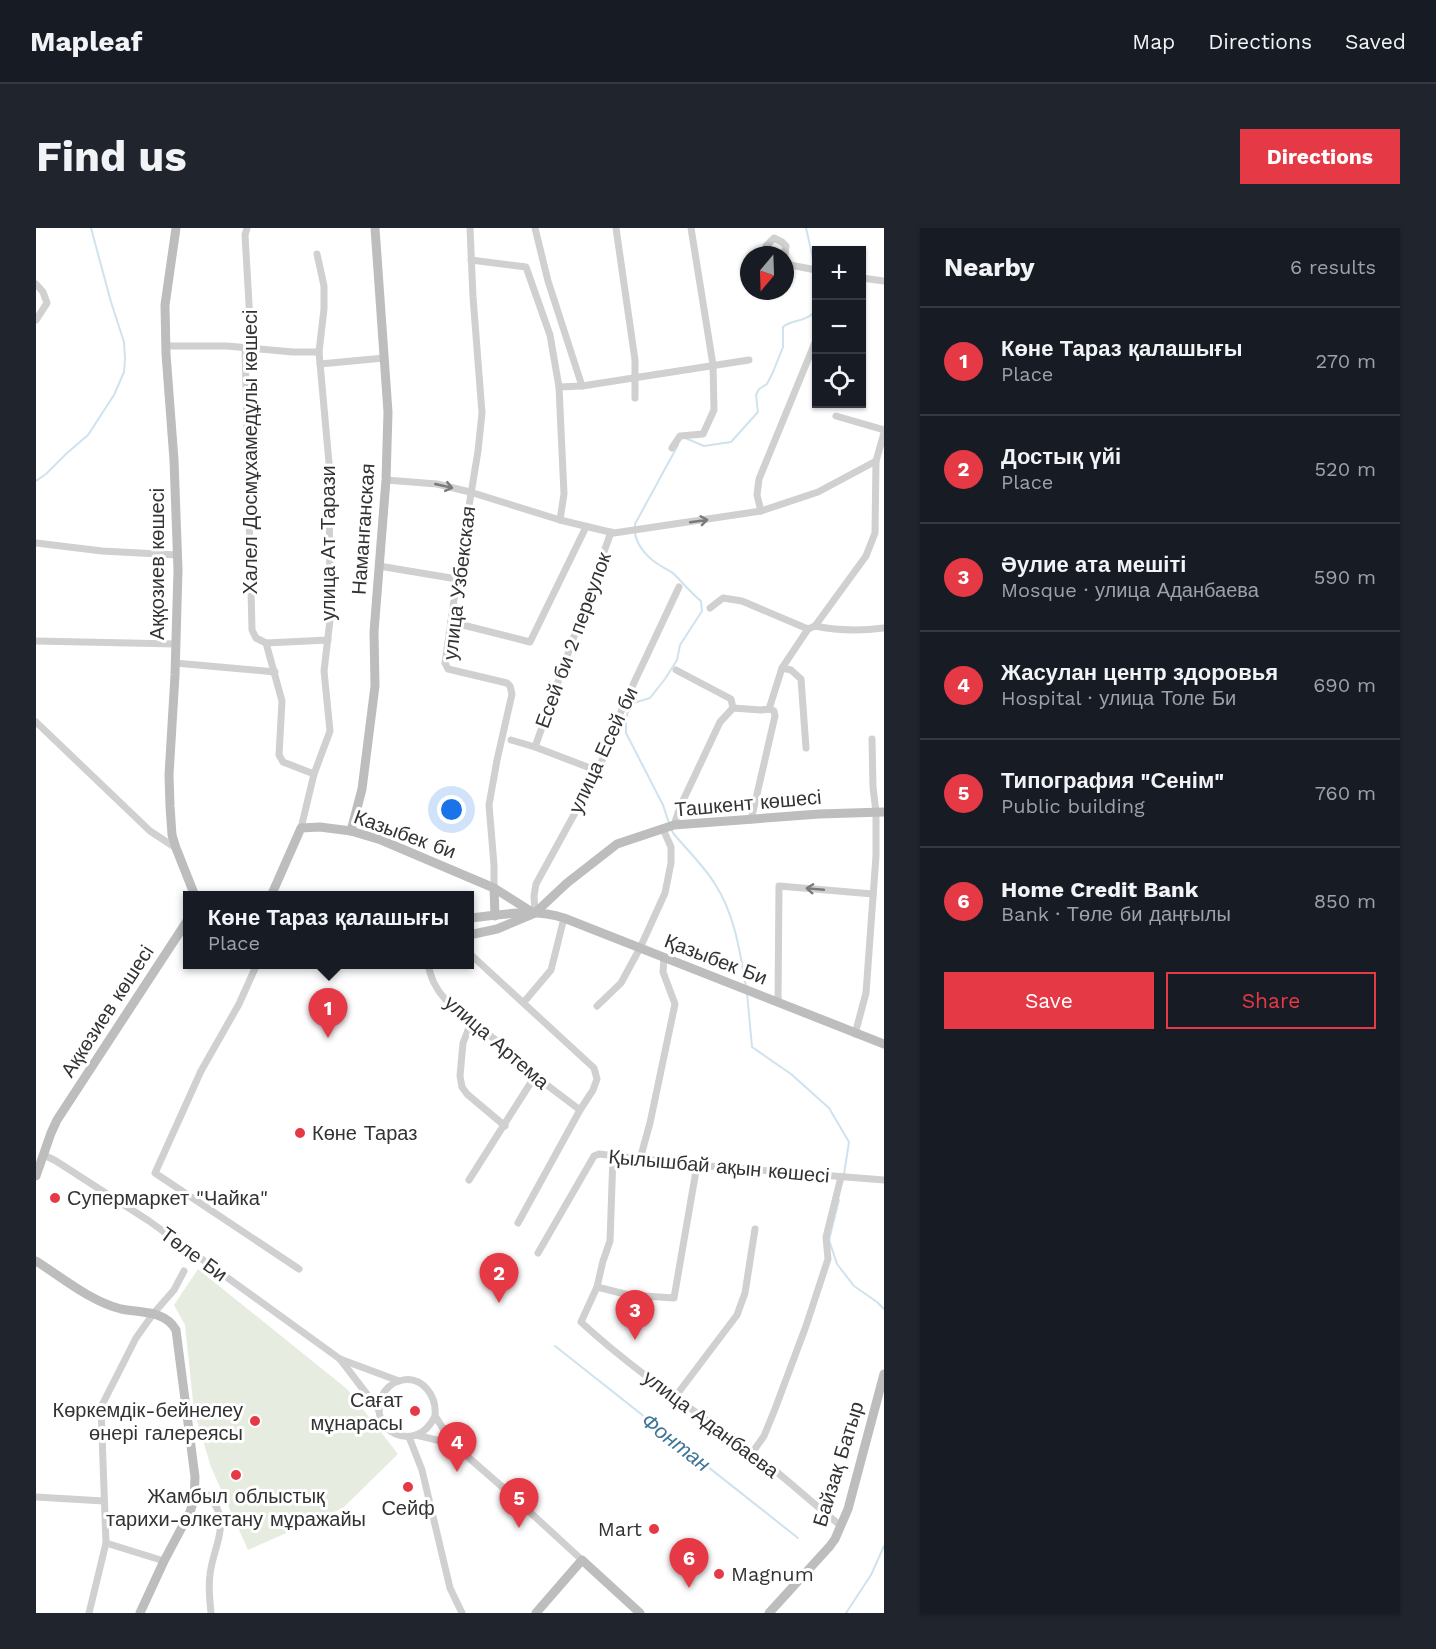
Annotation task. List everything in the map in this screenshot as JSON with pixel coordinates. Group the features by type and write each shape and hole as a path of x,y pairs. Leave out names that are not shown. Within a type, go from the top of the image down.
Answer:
{"main road":[{"name":"Аққозиев көшесі","path":"176,228 165,306 177,555 176,663 170,775 171,822 176,848 193,891"},
{"name":"Наманганская","path":"351,831 362,789 375,686 374,632 386,480 388,412 375,228"},
{"name":"Ташкент көшесі","path":"534,913 567,883 618,844 674,825 880,812"},
{"name":"Казыбек би","path":"301,828 320,827 351,831 381,840 494,888 534,913"},
{"path":"273,891 301,828"},
{"path":"494,888 495,915"},
{"path":"474,917 534,913"},
{"path":"474,934 497,929 534,913"},
{"name":"Қазыбек Би","path":"534,913 551,914 564,918 884,1044"},
{"name":"Ақкөзиев көшесі","path":"36,1176 40,1154 57,1120 183,927"},
{"path":"36,1261 104,1303 163,1316 176,1330 196,1488 190,1512 140,1613"},
{"name":"Байзақ Батыр","path":"769,1613 830,1546 841,1526 848,1509 884,1374"},
{"path":"536,1613 582,1560 640,1613"}],"street":[{"name":"Халел Досмұхамедұлы көшесі","path":"248,228 245,235 251,339 245,348 252,630 256,638 266,643 282,701 279,755 283,762 314,774"},
{"name":"улица Узбекская","path":"470,228 482,413 445,663 448,669 507,683 513,694 489,805 494,888"},
{"path":"535,228 548,281 582,386"},
{"path":"616,228 635,360 635,398"},
{"path":"672,448 680,436 704,434 714,410 713,365 691,228"},
{"path":"766,246 774,238 786,246"},
{"name":"улица Ат Тарази","path":"301,828 314,774 330,731 324,671 330,620 329,463 319,352 324,286 317,254"},
{"path":"471,260 526,267 550,335 559,387 564,494 560,520"},
{"path":"794,266 812,269"},
{"path":"866,279 884,281"},
{"path":"36,284 43,292 47,303 36,320"},
{"path":"166,346 319,352"},
{"path":"761,512 757,495 759,479 812,350"},
{"path":"320,364 384,358"},
{"path":"559,387 582,386 748,360"},
{"path":"769,709 782,668 866,556 876,533 876,461 884,431 836,416"},
{"path":"386,480 437,484 560,520 611,532 761,512 818,492 876,461"},
{"path":"451,622 530,642 586,527"},
{"name":"Есей би 2 переулок","path":"535,747 611,532"},
{"path":"36,543 177,555"},
{"path":"379,566 457,579"},
{"name":"улица Есей би","path":"534,913 536,884 598,771 624,704 679,587"},
{"path":"710,608 723,598 742,601 812,628 850,631 884,628"},
{"path":"266,643 328,640"},
{"path":"36,641 176,644"},
{"path":"176,663 275,672"},
{"path":"782,668 791,670 801,680 806,748"},
{"path":"674,825 680,807 720,722 733,708 732,699 676,670"},
{"path":"733,708 769,709 774,711 775,716 751,819"},
{"path":"36,722 150,831 176,848"},
{"path":"855,1034 866,993 880,812 873,787 872,739"},
{"path":"511,740 598,771"},
{"path":"597,1006 621,983 665,893 671,863 671,847 663,829"},
{"path":"778,1001 780,886 873,894"},
{"path":"524,1002 551,970 564,918"},
{"path":"474,957 594,1068 597,1079 518,1223"},
{"path":"640,1159 650,1123 675,1004 663,972 664,958"},
{"path":"255,969 239,1004 201,1071 154,1173 299,1269"},
{"name":"улица Артема","path":"429,969 438,992 509,1051 535,1076 580,1110"},
{"path":"472,1020 463,1043 460,1076 462,1086 467,1094 505,1126"},
{"path":"469,1180 535,1076"},
{"name":"Төле Би","path":"40,1154 56,1161 149,1221 340,1359 399,1381"},
{"name":"Қылышбай ақын көшесі","path":"538,1253 594,1156 600,1154 697,1165 884,1180"},
{"path":"613,1156 610,1241 597,1287 629,1295 674,1298 697,1165"},
{"path":"752,1453 764,1436 775,1409 828,1259 826,1237 841,1177"},
{"path":"675,1397 737,1315 745,1293 755,1229"},
{"path":"89,1613 106,1542 101,1407 136,1338 174,1290 184,1271"},
{"name":"улица Аданбаева","path":"597,1287 581,1322 675,1397 752,1453 841,1526"},
{"name":"Төле Би","path":"340,1359 379,1410"},
{"path":"453,1444 413,1436 400,1436 392,1432 381,1419 379,1410 383,1393 399,1381 408,1380 425,1386 431,1392 434,1400 435,1416 453,1444 582,1560"},
{"path":"413,1436 427,1429 435,1416"},
{"path":"413,1436 450,1588 462,1613"},
{"path":"196,1488 204,1491 215,1505 221,1518 220,1535 214,1550 209,1576 211,1613"},
{"path":"36,1497 104,1501"},
{"path":"106,1542 164,1561"}],"shaded area":[{"path":"198,1269 347,1389 398,1454 343,1508 248,1550 211,1467 194,1411 185,1325 174,1305"}],"waterway":[{"path":"36,481 88,435 114,395 124,372 124,342 91,228"},
{"path":"806,228 812,254"},
{"path":"685,438 704,446 731,442 758,412 756,395 759,389 767,384 783,347 783,327 812,314"},
{"path":"635,527 678,445"},
{"path":"635,533 638,543 648,556 672,573 701,601 702,611 680,645 677,660 665,679 650,698 630,704 626,719 626,733 663,805 669,823"},
{"path":"671,828 706,871 722,896 736,934 746,987"},
{"path":"747,993 752,1047 791,1074 829,1108 849,1142 844,1174"},
{"path":"839,1200 829,1240 837,1264 854,1286 884,1309"},
{"name":"Фонтан","path":"555,1346 798,1538"},
{"path":"846,1613 871,1575 884,1546"}],"place":[{"name":"Көне Тараз қалашығы","path":"328,1038"},
{"name":"Көне Тараз","path":"300,1133"},
{"name":"Супермаркет \"Чайка\"","path":"55,1198"},
{"name":"Достық үйі","path":"499,1303"},
{"name":"Әулие ата мешіті","path":"635,1340"},
{"name":"Сағат мұнарасы","path":"415,1411"},
{"name":"Көркемдік-бейнелеу өнері галереясы","path":"255,1421"},
{"name":"Жасулан центр здоровья","path":"457,1472"},
{"name":"Жамбыл облыстық тарихи-өлкетану мұражайы","path":"236,1475"},
{"name":"Сейф","path":"408,1487"},
{"name":"Типография \"Сенім\"","path":"519,1528"},
{"name":"Mart","path":"654,1529"},
{"name":"Magnum","path":"719,1574"},
{"name":"Home Credit Bank","path":"689,1588"}]}
